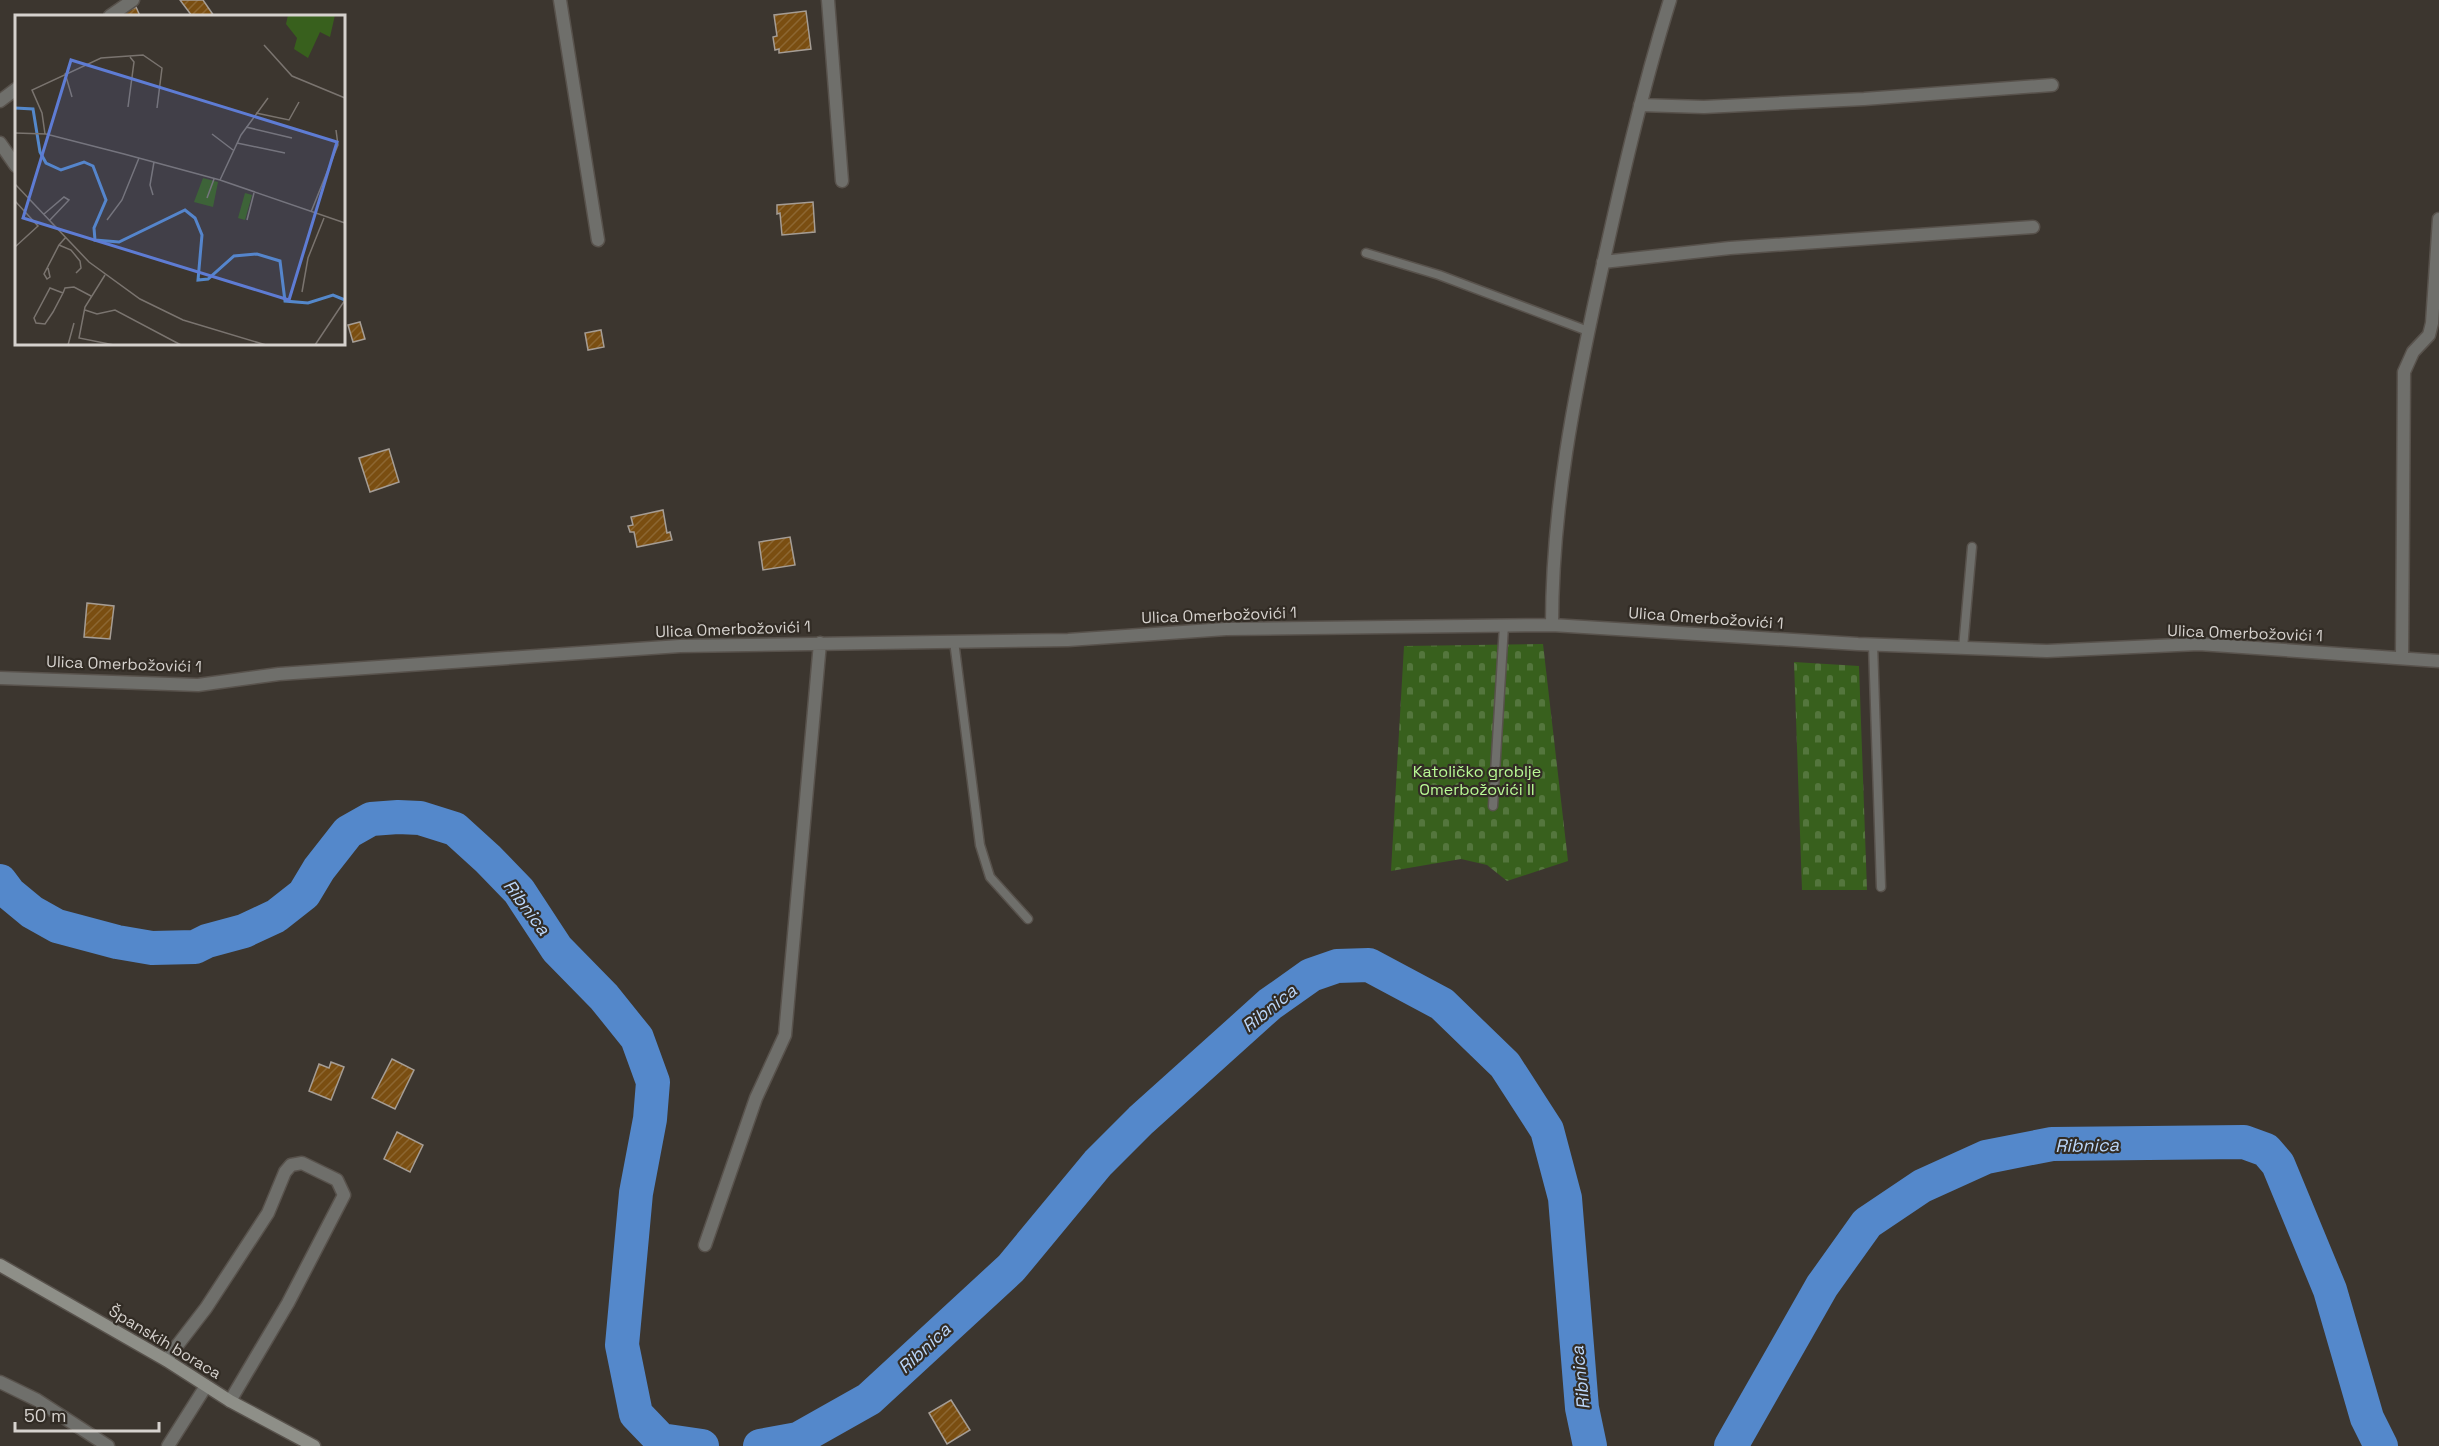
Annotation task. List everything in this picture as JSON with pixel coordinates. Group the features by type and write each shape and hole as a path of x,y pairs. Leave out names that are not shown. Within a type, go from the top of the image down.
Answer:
{"main road":[{"name":"Španskih boraca","path":"0,1265 166,1360 230,1401 314,1446"}],"street":[{"path":"111,15 133,0"},
{"path":"560,0 598,240"},
{"path":"828,0 842,181"},
{"path":"1552,625 1555,532 1574,398 1618,189 1670,0"},
{"path":"1640,105 1694,107 1773,104 2052,85"},
{"path":"0,101 15,90"},
{"path":"0,143 15,165"},
{"path":"2402,657 2404,372 2413,352 2429,335 2432,323 2439,219"},
{"path":"1603,262 1730,248 2033,227"},
{"name":"Ulica Omerbožovići 1","path":"0,678 198,685 279,674 669,646 1068,640 1226,629 1504,625 1552,625 1873,644 2047,651 2199,644 2439,661"},
{"path":"705,1245 756,1098 785,1035 820,643"},
{"path":"166,1360 206,1308 262,1222 285,1172 291,1165 302,1163 338,1180 344,1195 288,1303 230,1401"},
{"path":"0,1382 37,1400 108,1446"},
{"path":"168,1446 206,1386"}],"lane":[{"path":"1366,253 1438,275 1588,331"},
{"path":"1963,648 1972,547"},
{"path":"1493,806 1504,625"},
{"path":"954,641 980,845 990,878 1028,919"},
{"path":"1873,644 1881,887"}],"green space":[{"name":"Katoličko groblje Omerbožovići II","path":"1543,644 1568,861 1507,881 1487,865 1461,859 1391,871 1404,646"},
{"path":"1794,662 1859,666 1867,890 1802,890"}],"building":[{"path":"180,0 203,0 213,15 191,15"},
{"path":"136,7 140,15 118,15"},
{"path":"806,11 811,49 779,53 779,49 775,50 773,37 777,36 774,15"},
{"path":"813,202 815,232 782,235 777,205"},
{"path":"360,322 365,339 353,342 348,325"},
{"path":"601,330 604,347 588,350 585,333"},
{"path":"389,449 399,482 370,492 359,458"},
{"path":"663,510 667,533 670,532 672,540 637,547 634,532 630,532 628,526 633,525 631,517"},
{"path":"790,537 795,565 763,570 759,542"},
{"path":"87,603 114,606 110,639 84,637"},
{"path":"392,1059 414,1070 395,1109 372,1098"},
{"path":"331,1062 344,1067 331,1100 309,1091 319,1064 329,1068"},
{"path":"397,1132 423,1145 410,1172 384,1159"},
{"path":"951,1400 970,1430 947,1444 929,1413"}],"waterway":[{"name":"Ribnica","path":"0,881 9,893 32,912 57,926 117,942 152,948 195,947 207,941 244,931 276,916 304,894 319,869 348,832 371,819 420,818 455,829 519,891 557,949 604,997 637,1038 653,1082 650,1119 636,1193 622,1345 636,1414 661,1440 702,1446"},
{"name":"Ribnica","path":"760,1446 798,1439 869,1399 1011,1268 1098,1163 1141,1120 1270,1004 1311,975 1337,966 1369,965 1442,1004 1505,1065 1547,1130 1565,1198 1582,1408 1590,1446"},
{"name":"Ribnica","path":"1731,1446 1822,1286 1867,1223 1922,1186 1986,1157 2052,1144 2244,1142 2266,1150 2278,1164 2330,1290 2367,1418 2381,1446"}]}
